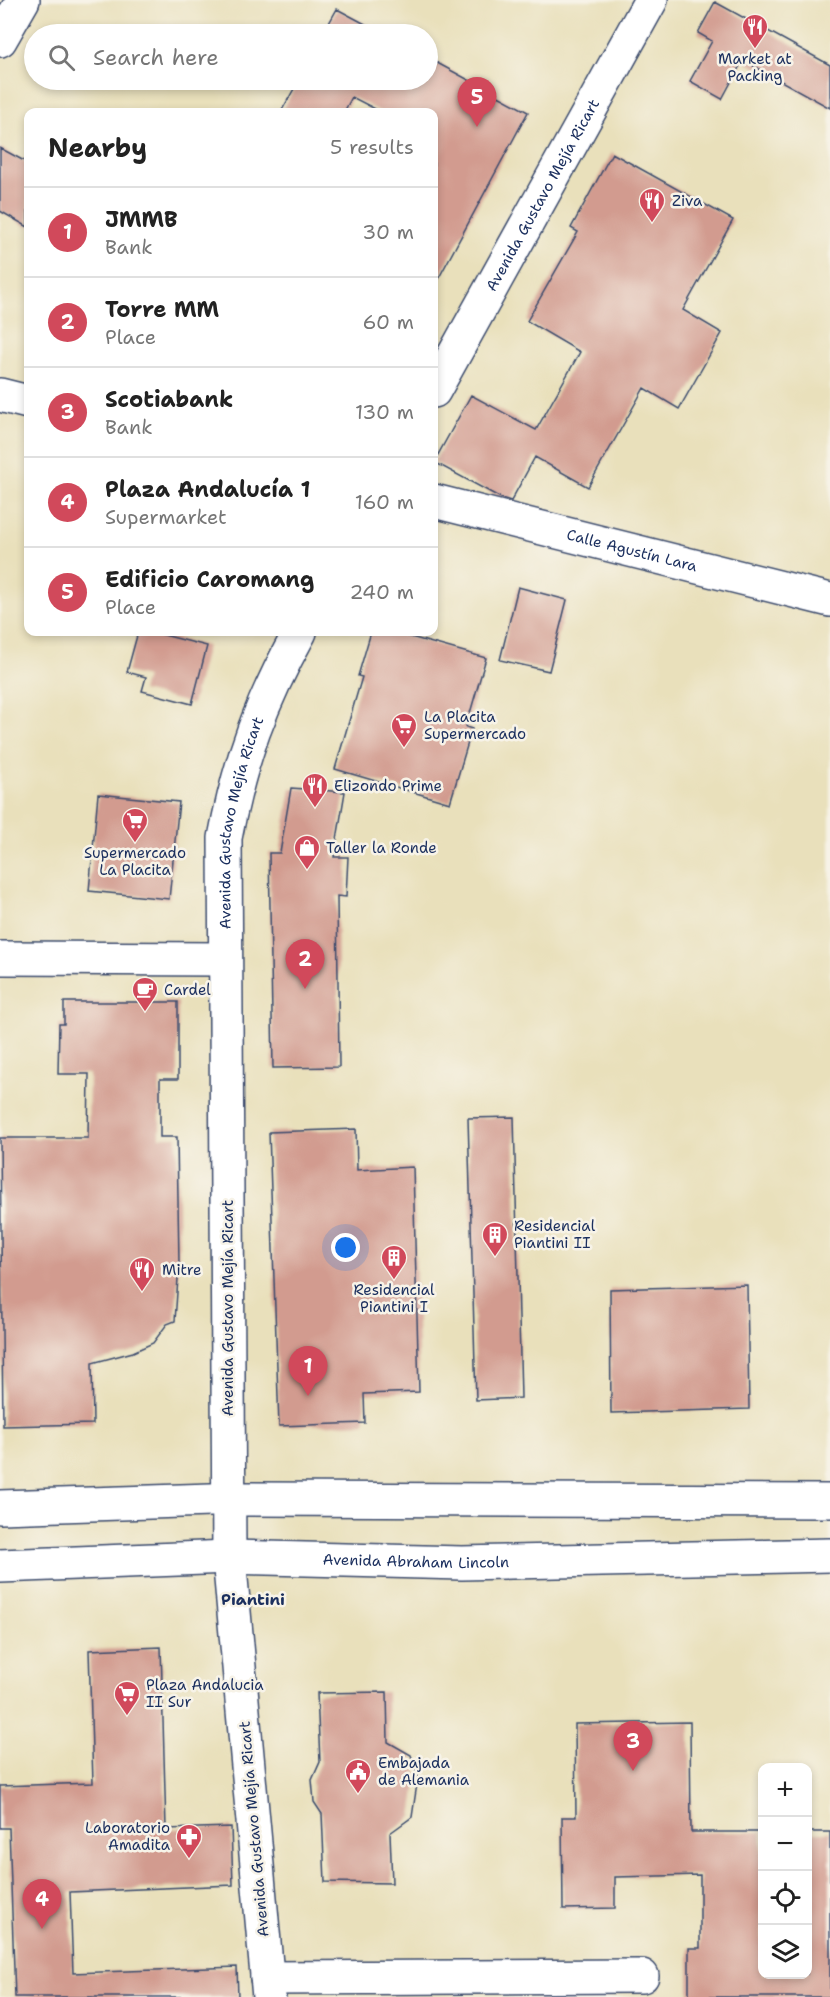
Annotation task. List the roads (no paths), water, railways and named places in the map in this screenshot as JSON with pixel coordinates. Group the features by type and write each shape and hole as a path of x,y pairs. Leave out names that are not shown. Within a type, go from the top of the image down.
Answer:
{"street":[{"path":"0,40 22,0"},
{"name":"Avenida Gustavo Mejía Ricart","path":"438,385 651,0"},
{"path":"0,395 24,401"},
{"name":"Calle Agustín Lara","path":"438,502 830,600"},
{"name":"Avenida Gustavo Mejía Ricart","path":"268,1987 229,1557 225,838 235,782 252,728 275,677 298,636"},
{"path":"0,958 225,958"},
{"path":"0,1507 230,1499 830,1501"},
{"name":"Avenida Abraham Lincoln","path":"0,1566 229,1557 462,1563 830,1555"},
{"path":"268,1987 642,1976"}],"place":[{"name":"Market at Packing","path":"755,50"},
{"name":"Edificio Caromang","path":"477,127"},
{"name":"Ziva","path":"652,224"},
{"name":"La Placita Supermercado","path":"404,749"},
{"name":"Elizondo Prime","path":"315,809"},
{"name":"Supermercado La Placita","path":"135,844"},
{"name":"Taller la Ronde","path":"307,871"},
{"name":"Torre MM","path":"305,989"},
{"name":"Cardel","path":"145,1013"},
{"name":"Residencial Piantini II","path":"495,1258"},
{"name":"Residencial Piantini I","path":"394,1281"},
{"name":"Mitre","path":"142,1293"},
{"name":"JMMB","path":"308,1396"},
{"name":"Plaza Andalucia II Sur","path":"127,1717"},
{"name":"Scotiabank","path":"633,1771"},
{"name":"Embajada de Alemania","path":"358,1795"},
{"name":"Laboratorio Amadita","path":"189,1860"},
{"name":"Plaza Andalucía 1","path":"42,1929"}],"district":[{"name":"Piantini","path":"253,1599"}]}
